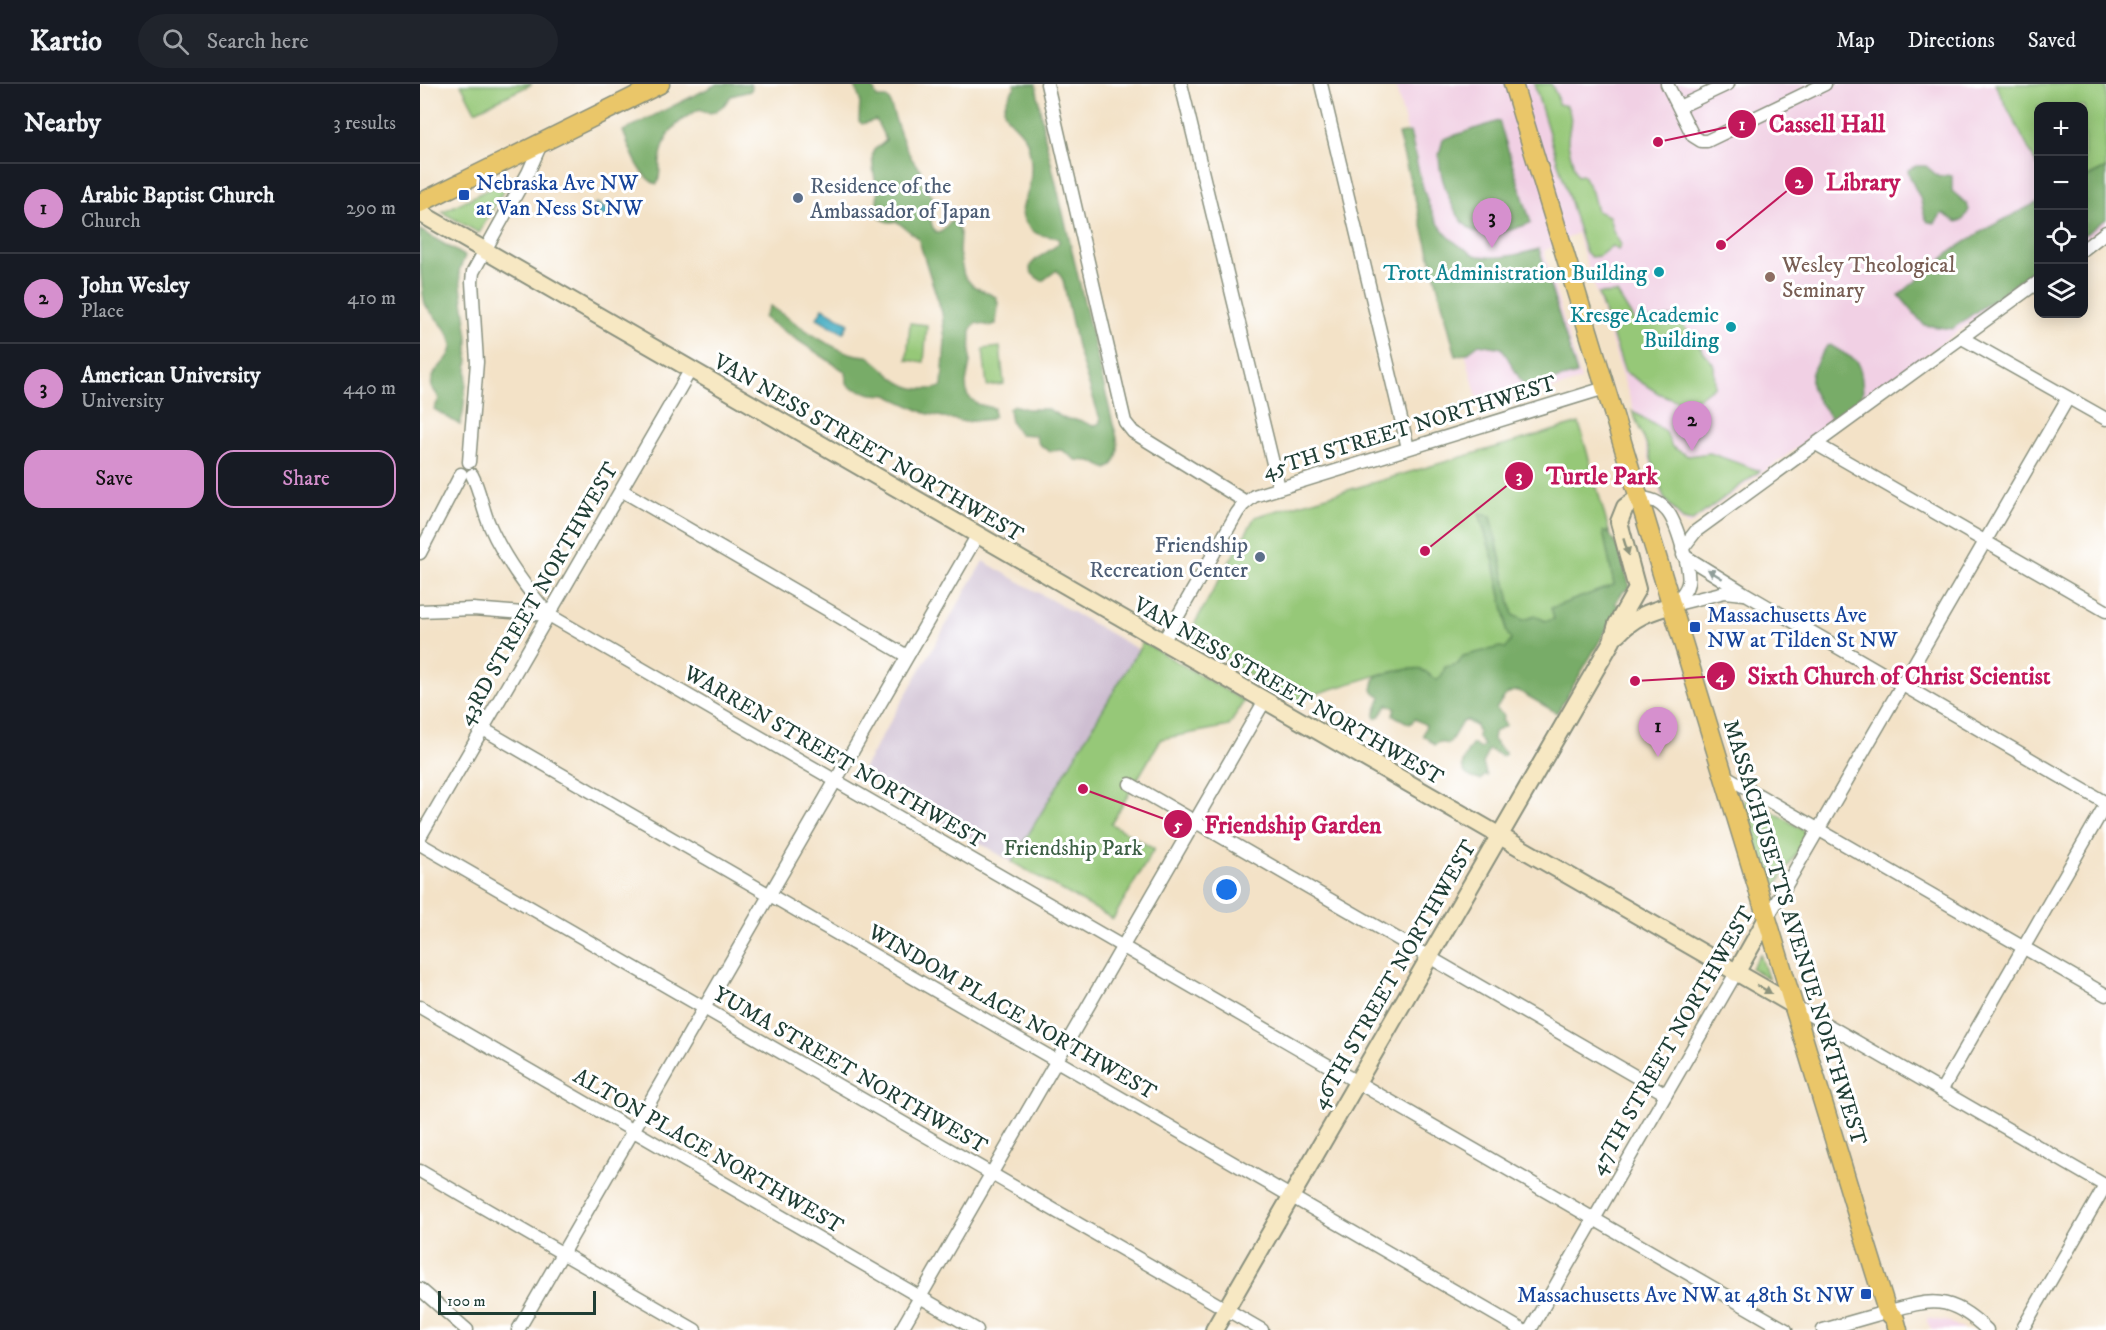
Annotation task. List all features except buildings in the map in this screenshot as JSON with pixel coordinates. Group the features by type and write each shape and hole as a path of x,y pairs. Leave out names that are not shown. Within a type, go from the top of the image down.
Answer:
{"main road":[{"path":"420,202 660,84"},
{"name":"MASSACHUSETTS AVENUE NORTHWEST","path":"1513,84 1766,920 1887,1311 1895,1319 1898,1330"},
{"name":"MASSACHUSETTS AVENUE NORTHWEST","path":"1886,1330 1884,1323 1887,1311"}],"street":[{"path":"1047,84 1125,422 1128,428 1246,502"},
{"path":"1181,84 1279,488"},
{"path":"1321,84 1408,448"},
{"path":"1667,84 1693,136 1701,141 1707,141 1825,84"},
{"path":"1679,107 1728,84"},
{"name":"WARREN STREET NORTHWEST","path":"541,144 528,173 474,268 472,282 477,362 469,462 474,468 467,474 499,545 549,615 1786,1330"},
{"name":"VAN NESS STREET NORTHWEST","path":"420,213 2105,1186"},
{"path":"2088,246 2106,232"},
{"path":"1682,552 1696,531 2034,285"},
{"path":"1962,338 2106,420"},
{"name":"43RD STREET NORTHWEST","path":"420,837 691,369"},
{"name":"45TH STREET NORTHWEST","path":"1162,642 1237,513 1246,502 1260,493 1605,388"},
{"name":"47TH STREET NORTHWEST","path":"1530,1330 2068,398"},
{"path":"1816,444 2106,611"},
{"path":"422,546 467,474"},
{"path":"621,490 907,656"},
{"path":"1612,641 1617,624 1637,589 1619,522 1625,507 1638,498 1646,498 1657,503 1666,510 1674,526 1688,576 1688,585 1672,605"},
{"path":"1674,526 1696,531"},
{"path":"518,1330 977,536"},
{"path":"1682,552 1746,594 2106,803 1941,1091"},
{"path":"1612,641 1629,622 1643,614 1725,592 1746,594"},
{"name":"WARREN STREET NORTHWEST","path":"420,611 497,610 549,615"},
{"name":"46TH STREET NORTHWEST","path":"1214,1330 1612,641"},
{"path":"901,1330 1264,702"},
{"name":"WINDOM PLACE NORTHWEST","path":"483,729 1522,1330"},
{"path":"1722,774 2106,995"},
{"path":"1130,784 1666,1094"},
{"name":"YUMA STREET NORTHWEST","path":"420,844 1262,1330"},
{"name":"ALTON PLACE NORTHWEST","path":"420,1007 977,1330"},
{"path":"420,1171 695,1330"},
{"path":"2022,1330 2105,1186"},
{"path":"420,1289 467,1330"},
{"path":"1823,1330 1926,1301 1938,1302 1967,1313 1987,1330"}],"shaded area":[{"path":"1395,84 2106,84 2106,225 2088,238 2088,102 2034,102 2034,277 1690,525 1682,523 1662,499 1577,233 1544,251 1581,380 1481,413"},
{"path":"983,561 1139,650 1012,862 860,774"},
{"path":"1927,1318 1950,1322 1964,1330 1931,1330"}],"green space":[{"path":"461,84 532,84 475,111"},
{"path":"717,84 750,84 752,88 750,91 731,96 714,112 709,113 700,109 678,123 668,135 662,151 657,184 651,181 636,162 623,131"},
{"path":"854,84 872,84 877,98 889,100 910,156 920,169 922,184 933,197 931,216 934,229 937,233 941,232 950,222 955,222 960,233 959,253 964,276 973,286 996,297 998,303 996,324 991,326 976,323 971,329 970,363 966,383 967,395 977,404 994,408 994,416 991,419 965,422 925,413 887,395 872,394 850,387 847,383 846,372 764,318 770,306 830,345 856,355 868,356 907,386 931,389 942,386 945,340 942,313 918,238 896,221 884,221 876,212 878,189 873,170 873,153 886,140 876,120 862,124 859,121 860,100"},
{"path":"1014,84 1036,84 1044,133 1116,436 1117,454 1112,465 1107,469 1091,461 1076,460 1062,450 1049,451 1039,444 1035,435 1019,434 1011,422 1009,409 1013,405 1027,409 1048,409 1065,419 1079,420 1093,426 1100,423 1078,351 1063,280 1057,270 1042,281 1033,275 1030,269 1037,259 1059,242 1058,238 1040,235 1033,231 1023,218 1022,210 1031,176 1028,143 1004,110 1008,97 1015,87"},
{"path":"1534,84 1551,84 1558,104 1567,106 1571,119 1568,142 1577,176 1584,177 1592,192 1597,211 1609,216 1613,231 1621,245 1618,250 1612,246 1599,256 1591,257 1585,251"},
{"path":"1995,84 2106,84 2106,168 2088,177 2088,102 2034,102 2034,159"},
{"path":"1499,121 1531,223 1501,233 1482,234 1464,224 1451,203 1442,178 1439,155 1443,139"},
{"path":"1410,132 1426,198 1433,214 1453,241 1474,255 1487,257 1509,256 1539,249 1577,374 1525,388 1502,348 1479,344 1467,353 1456,356 1398,134"},
{"path":"1916,166 1926,166 1939,177 1952,176 1952,191 1967,204 1969,210 1963,220 1957,222 1942,213 1935,223 1928,222 1908,170"},
{"path":"2106,168 2106,219 2088,232 2088,210 2088,177"},
{"path":"511,178 479,233 442,212"},
{"path":"2034,204 2034,270 1952,329 1924,325 1899,295 1953,250 1984,230"},
{"path":"420,230 465,256 459,271 468,337 468,362 460,425 434,409 439,399 432,387 433,376 448,357 452,347 449,335 425,304 421,278"},
{"path":"1617,293 1635,322 1676,316 1714,365 1715,386 1700,397 1680,402 1658,393 1625,372 1598,294"},
{"path":"910,323 927,325 924,362 907,360"},
{"path":"1830,345 1857,361 1863,389 1862,397 1832,419 1816,398 1811,383 1813,370 1827,346"},
{"path":"1000,347 1004,384 987,386 983,349"},
{"path":"1632,411 1666,432 1672,447 1688,456 1710,453 1760,471 1691,522 1683,520 1664,498 1647,446"},
{"path":"1579,423 1624,585 1509,682 1480,729 1384,673 1293,701 1187,637 1255,517"},
{"path":"1479,514 1491,516 1513,615 1523,620 1535,616 1546,621 1554,619 1551,608 1614,585 1603,531 1608,531 1619,550 1630,587 1615,603 1620,607 1557,713 1519,691 1511,692 1503,699 1496,709 1504,716 1502,720 1506,725 1494,732 1493,740 1506,754 1502,756 1488,749 1483,764 1487,776 1481,780 1467,775 1463,767 1465,757 1472,745 1480,749 1484,745 1478,738 1473,722 1467,720 1462,722 1449,744 1439,742 1435,745 1423,735 1426,725 1415,719 1410,724 1393,715 1395,708 1388,704 1380,716 1375,718 1381,697 1372,690 1374,680 1378,675 1401,670 1419,669 1437,680 1445,667 1458,664 1463,656 1500,647 1506,648 1511,640 1506,631 1506,620 1493,559"},
{"name":"Friendship Park","path":"1143,642 1244,701 1229,726 1161,739 1111,824 1154,849 1113,919 1012,862"},
{"path":"1750,798 1805,832 1805,839 1774,890 1768,886 1743,804 1745,799"},
{"path":"1760,954 1768,978 1751,968"}],"water":[{"path":"596,203 610,211 605,218 592,210"},
{"path":"823,308 849,323 843,333 817,318"}],"place":[{"name":"Cassell Hall","path":"1658,142"},
{"name":"Nebraska Ave NW at Van Ness St NW","path":"464,195"},
{"name":"Residence of the Ambassador of Japan","path":"798,198"},
{"name":"Library","path":"1721,245"},
{"name":"American University","path":"1492,248"},
{"name":"Trott Administration Building","path":"1659,272"},
{"name":"Wesley Theological Seminary","path":"1770,277"},
{"name":"Kresge Academic Building","path":"1731,327"},
{"name":"John Wesley","path":"1692,451"},
{"name":"Turtle Park","path":"1425,551"},
{"name":"Friendship Recreation Center","path":"1260,557"},
{"name":"Massachusetts Ave NW at Tilden St NW","path":"1695,627"},
{"name":"Sixth Church of Christ Scientist","path":"1635,681"},
{"name":"Arabic Baptist Church","path":"1658,757"},
{"name":"Friendship Garden","path":"1083,789"},
{"name":"Massachusetts Ave NW at 48th St NW","path":"1866,1294"}]}
